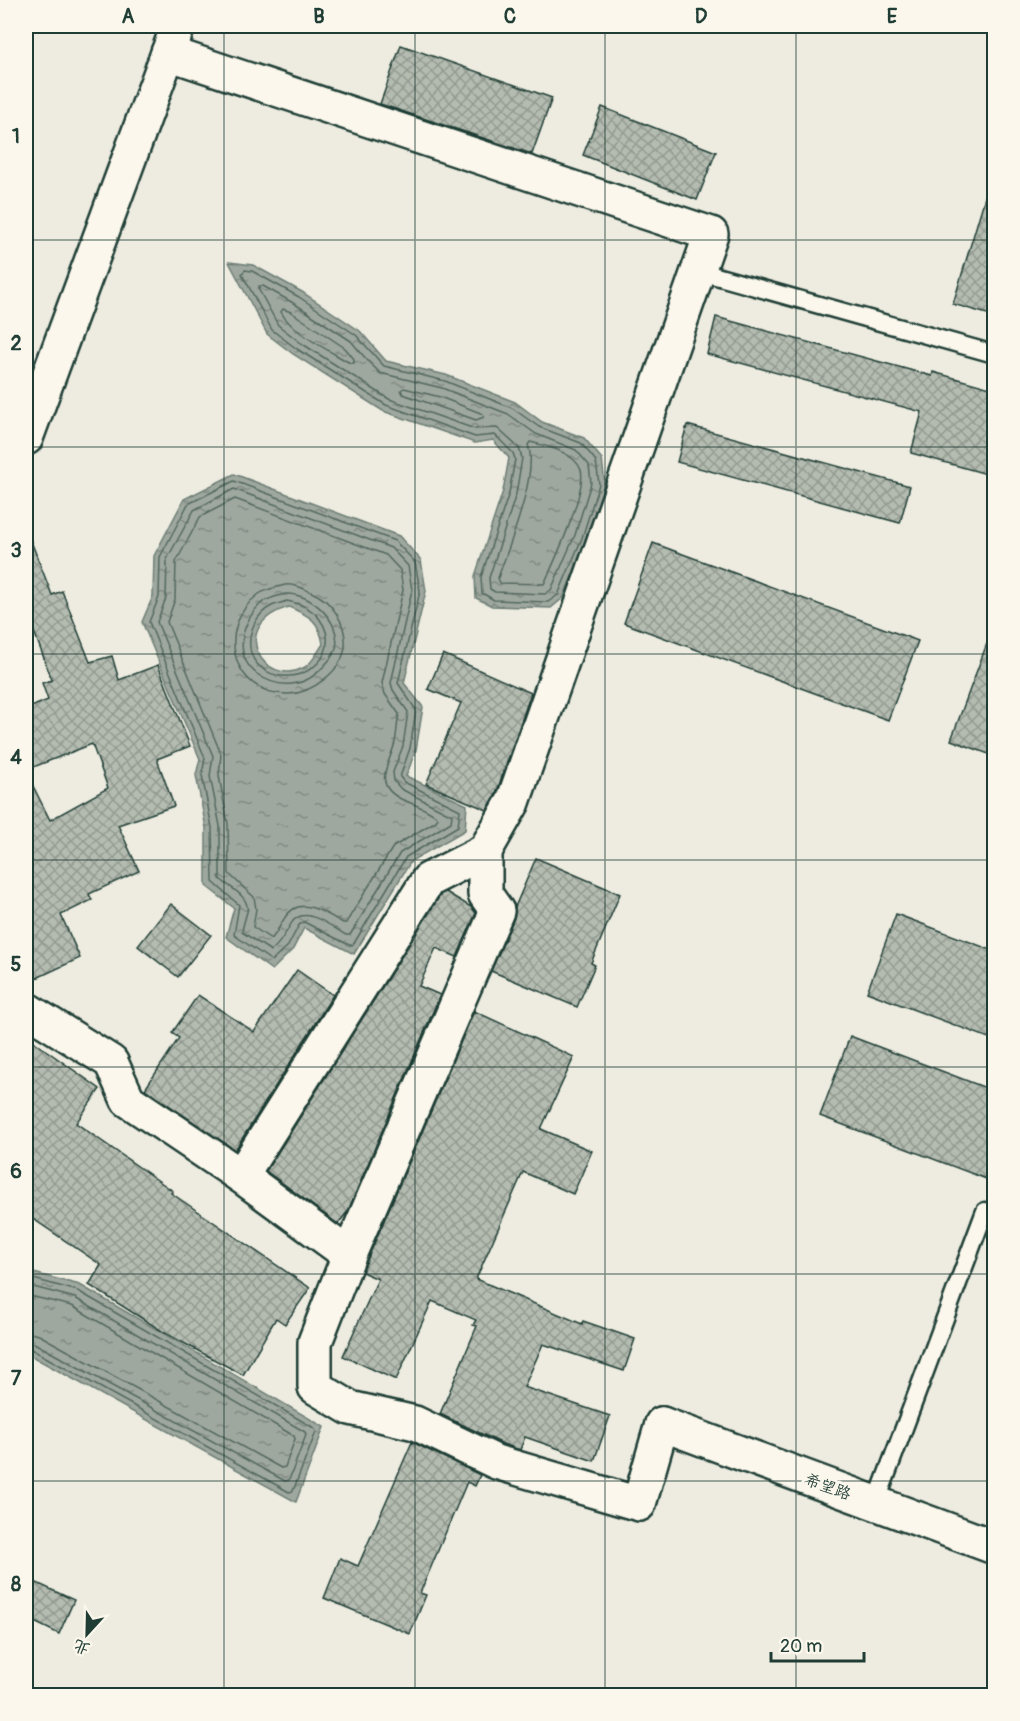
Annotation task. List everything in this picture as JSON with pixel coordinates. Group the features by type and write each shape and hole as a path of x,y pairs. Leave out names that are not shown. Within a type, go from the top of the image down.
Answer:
{"street":[{"path":"26,438 173,39 711,234 513,802 484,851 485,894 497,911 349,1255 241,1176 128,1100 111,1062 26,1009"},
{"path":"241,1176 428,880 484,851"},
{"name":"希望路","path":"349,1255 315,1342 315,1387 350,1408 415,1423 496,1462 639,1504 662,1424 994,1547"}],"lane":[{"path":"698,271 994,354"},
{"path":"876,1503 985,1211"}],"water":[{"path":"229,262 253,265 302,292 360,331 386,361 446,375 515,402 542,422 584,438 602,459 605,484 587,540 563,598 551,608 492,606 476,598 475,576 503,491 509,458 493,440 475,443 383,411 293,354 267,334"},
{"path":"234,474 399,536 421,560 426,591 404,683 423,707 416,750 406,776 467,805 465,830 411,861 354,954 304,928 293,949 272,970 226,937 234,908 206,886 206,828 196,775 200,759 142,622 153,596 154,556 184,499","holes":["289,607 308,616 316,624 323,644 308,665 290,672 276,670 265,663 258,652 256,640 259,627 270,616"]},
{"path":"26,1271 80,1285 324,1427 296,1502 26,1353"}],"building":[{"path":"401,45 552,98 532,154 380,104"},
{"path":"602,107 716,152 697,200 583,155"},
{"path":"988,187 994,188 994,316 953,304"},
{"path":"716,317 932,376 933,372 994,389 994,476 911,453 922,412 707,354"},
{"path":"687,425 910,486 900,523 677,462"},
{"path":"26,531 52,595 62,591 90,662 112,656 119,680 158,665 190,746 157,759 174,806 118,825 139,871 89,894 92,900 61,915 80,958 26,983 26,772 50,820 108,788 92,744 26,770 26,709 48,700 42,683 52,680 26,610"},
{"path":"653,543 918,641 888,720 624,623"},
{"path":"992,630 994,631 994,756 951,740"},
{"path":"443,654 531,693 496,794 487,810 426,784 461,703 428,689"},
{"path":"536,858 620,894 591,963 595,965 577,1007 491,971"},
{"path":"446,892 471,907 476,913 457,957 436,948 419,986 440,995 348,1211 338,1224 266,1171 441,894"},
{"path":"171,904 211,935 178,977 138,946"},
{"path":"896,914 994,951 994,1040 867,992"},
{"path":"297,970 333,995 235,1150 145,1089 179,1038 172,1033 198,995 254,1032"},
{"path":"474,1011 574,1057 541,1129 592,1151 573,1194 523,1172 476,1279 582,1324 583,1321 635,1339 624,1371 543,1344 524,1387 610,1416 594,1461 525,1437 520,1450 440,1414 477,1326 473,1325 476,1320 432,1301 396,1380 343,1356 378,1279 362,1272"},
{"path":"26,1036 100,1089 76,1123 173,1191 171,1193 310,1288 285,1324 276,1318 243,1375 165,1333 89,1285 101,1265 26,1214"},
{"path":"850,1036 994,1091 994,1182 820,1116"},
{"path":"412,1442 480,1475 475,1486 467,1482 420,1593 426,1595 410,1634 324,1598 340,1558 358,1566"},
{"path":"26,1578 74,1600 59,1634 26,1618"}]}
